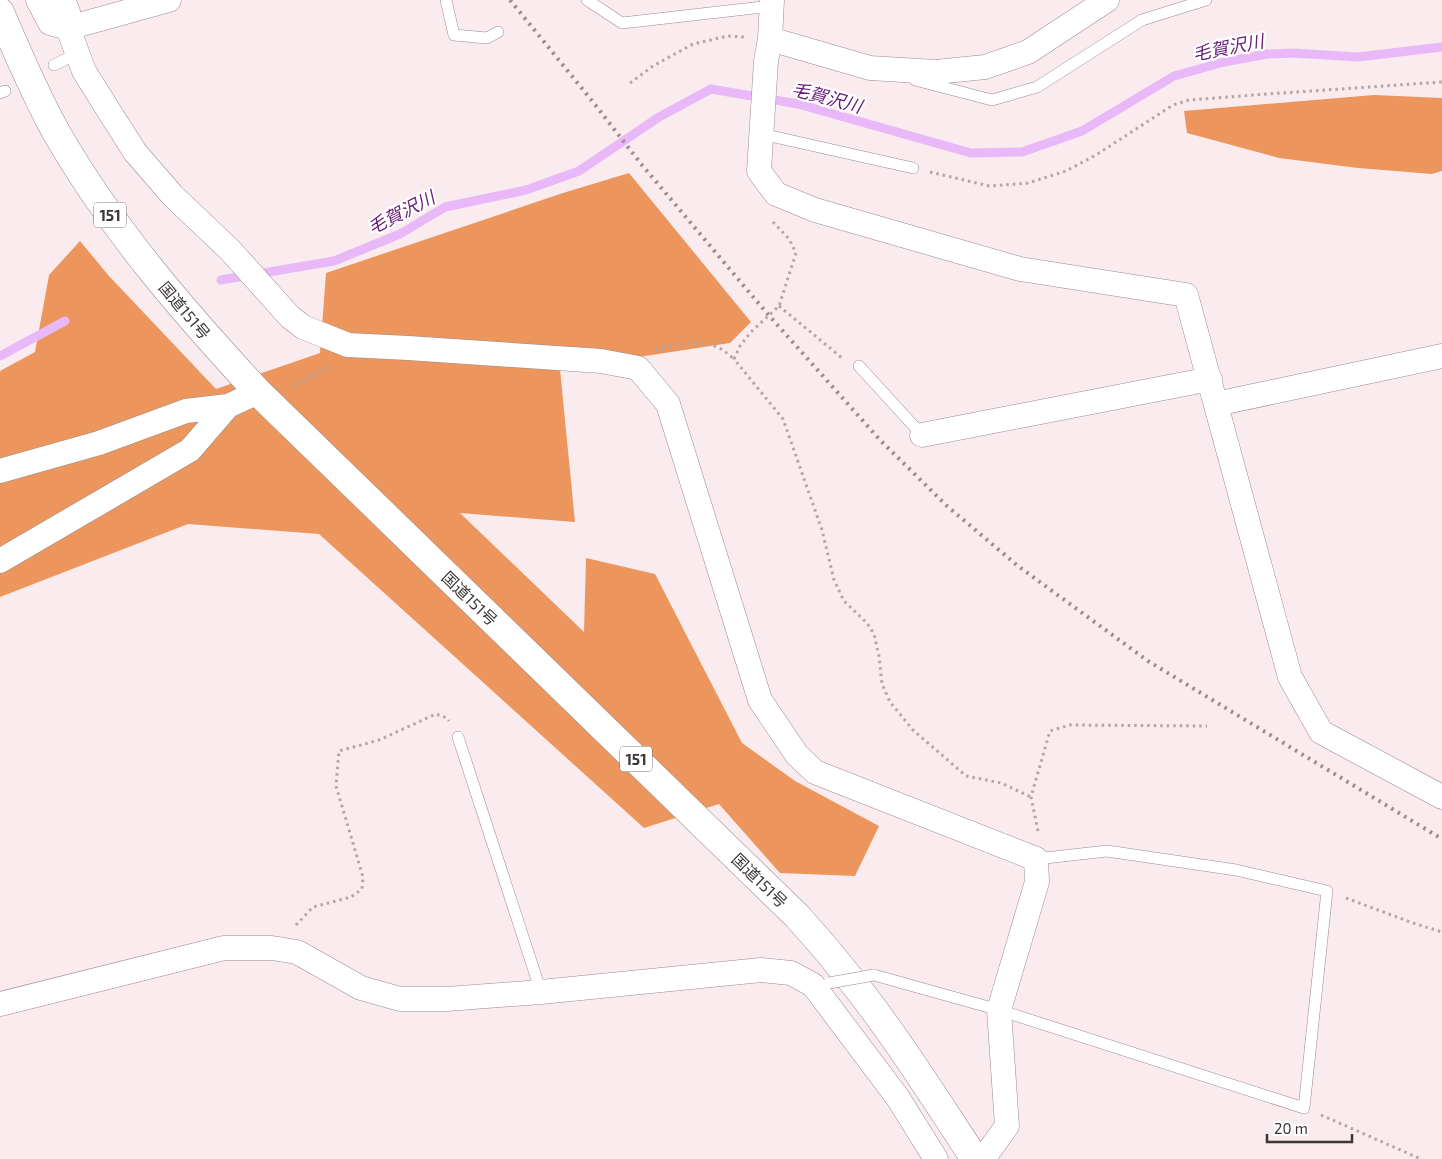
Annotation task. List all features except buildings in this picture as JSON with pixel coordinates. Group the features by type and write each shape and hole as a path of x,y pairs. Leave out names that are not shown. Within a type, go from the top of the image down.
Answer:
{"highway":[{"name":"国道151号","path":"0,12 19,58 56,131 96,197 173,298 258,392 796,916 840,966 880,1018 975,1159"}],"street":[{"path":"38,0 50,23 68,28 169,0"},
{"path":"63,0 68,12 68,28 84,71 135,152 172,196 230,250 286,313 303,327 348,345 601,361 638,368 668,404 760,700 797,755 815,772 1037,849 1038,882 999,1010 1006,1126 983,1159"},
{"path":"768,50 870,68 936,72 985,67 1028,52 1107,0"},
{"path":"772,3 759,171 776,194 815,210 1020,270 1186,295 1290,676 1321,732 1442,797"},
{"path":"1216,404 1442,356"},
{"path":"922,434 1210,379"},
{"path":"0,471 99,443 186,411 228,406 258,392"},
{"path":"0,561 190,450 228,406"},
{"path":"0,1004 224,948 272,948 297,952 361,988 400,999 447,999 541,992 761,970 791,973 821,984 898,1098 936,1159"}],"lane":[{"path":"446,0 454,35 487,38 498,32"},
{"path":"587,0 622,23 772,3"},
{"path":"870,68 992,100 1037,87 1142,20 1206,0"},
{"path":"54,65 78,53"},
{"path":"762,129 913,168"},
{"path":"859,366 922,434"},
{"path":"458,737 541,992"},
{"path":"821,984 874,975 999,1010 1304,1108 1327,891 1236,870 1107,851 1037,849"}],"path":[{"path":"630,83 654,66 693,44 728,36 768,50"},
{"path":"913,168 989,186 1028,183 1066,170 1096,154 1173,105 1189,100 1442,82"},
{"path":"734,359 740,346 751,332 779,306 796,253 789,239 771,220"},
{"path":"779,306 842,358 859,366"},
{"path":"654,350 690,342 720,349 734,359 784,418 822,530 834,580 844,601 867,623 874,634 882,684 890,702 913,730 966,776 1001,783 1031,797"},
{"path":"297,952 296,923 313,907 351,897 362,889 363,877 336,786 339,751 379,740 436,714 447,718 458,737"},
{"path":"1037,849 1031,797 1050,731 1070,725 1207,726"},
{"path":"1327,891 1442,932"},
{"path":"1304,1108 1421,1159"}],"shaded area":[{"path":"1374,95 1442,98 1442,171 1432,174 1358,168 1279,158 1187,133 1184,111"},
{"path":"629,173 751,322 730,343 560,369 575,522 460,513 584,632 586,558 655,574 742,743 795,781 879,826 855,876 780,873 719,804 644,828 319,534 188,524 0,597 0,371 35,352 49,275 80,241 109,276 216,389 320,353 326,273 563,193"}],"waterway":[{"name":"毛賀沢川","path":"221,280 334,261 400,234 445,207 526,190 579,171 659,117 711,89 798,104 971,153 1022,152 1082,131 1174,76 1224,62 1267,54 1293,53 1358,57 1442,47"},
{"name":"毛賀沢川","path":"0,356 65,321"}],"railway":[{"path":"510,0 642,165 765,311 880,440 947,506 1018,566 1148,661 1442,839"}]}
